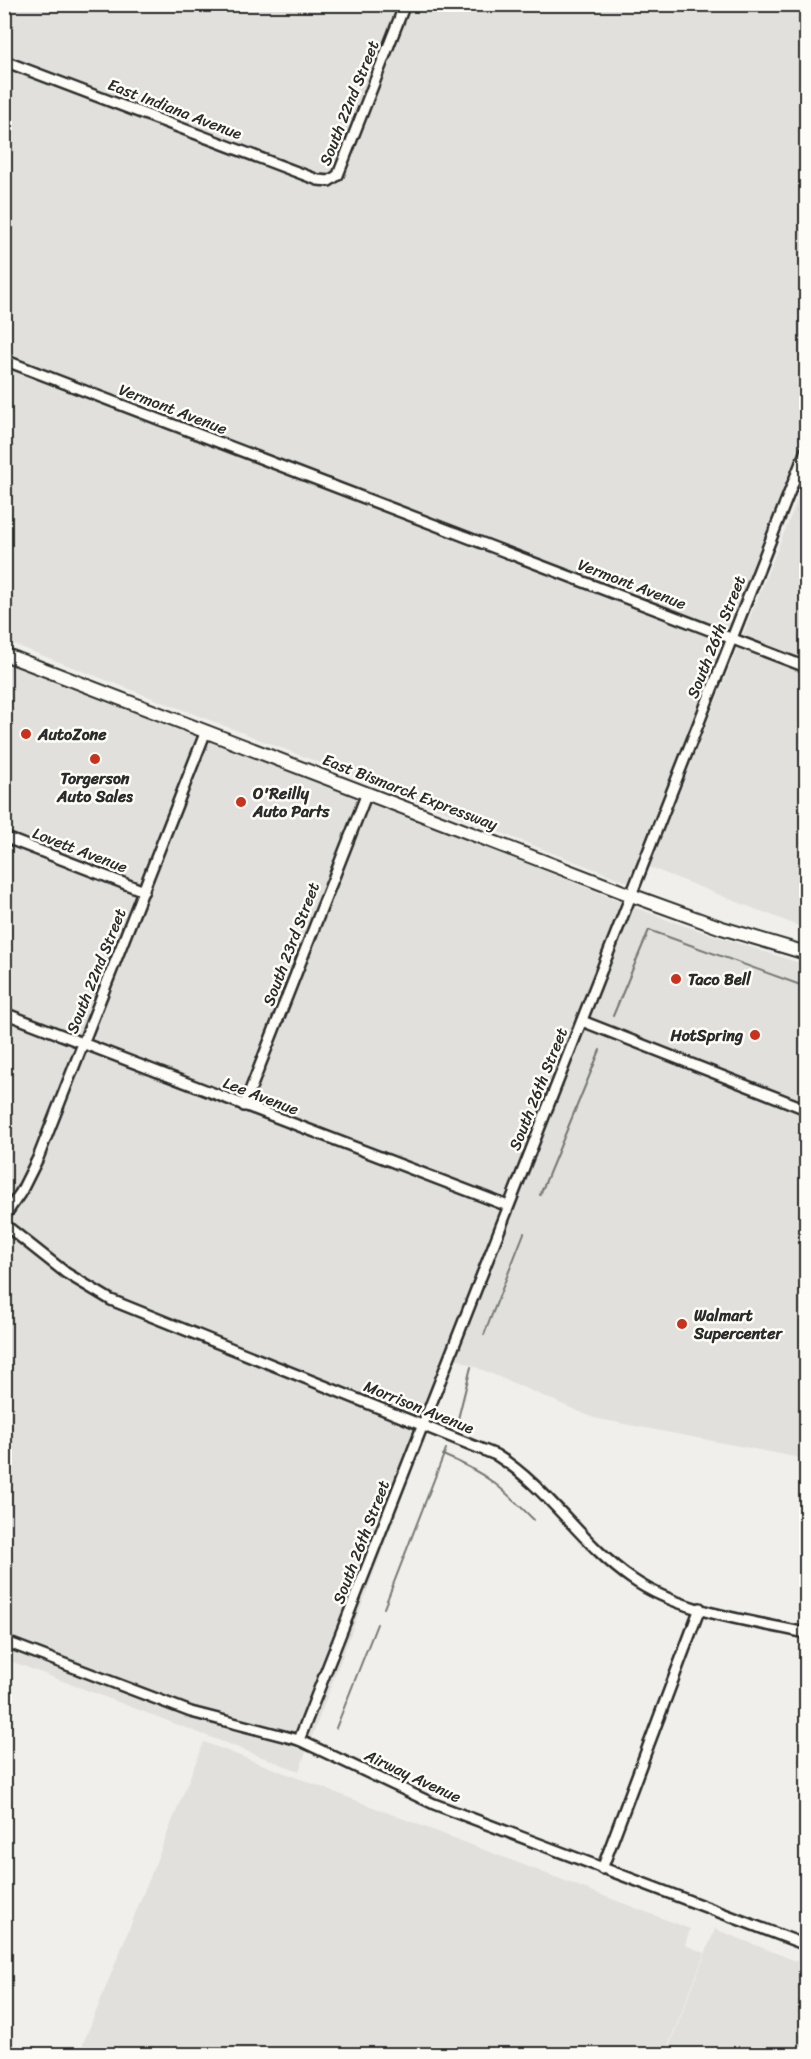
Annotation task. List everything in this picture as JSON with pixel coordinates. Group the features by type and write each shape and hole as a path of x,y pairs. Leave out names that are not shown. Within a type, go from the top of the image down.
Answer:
{"main road":[{"name":"East Bismarck Expressway","path":"4,654 631,895 722,928 807,954"}],"street":[{"name":"South 22nd Street","path":"334,179 338,175 405,4"},
{"name":"East Indiana Avenue","path":"4,61 318,180 334,179"},
{"name":"Vermont Avenue","path":"4,360 807,667"},
{"name":"South 26th Street","path":"299,1740 807,450"},
{"name":"South 22nd Street","path":"4,1217 32,1171 206,731"},
{"name":"South 23rd Street","path":"244,1106 368,793"},
{"name":"Lovett Avenue","path":"4,837 144,891"},
{"name":"Lee Avenue","path":"4,1013 508,1206"},
{"path":"582,1021 807,1109"},
{"name":"Morrison Avenue","path":"4,1224 66,1273 111,1300 423,1424 501,1458 522,1474 602,1554 631,1578 660,1594 700,1608 807,1633"},
{"path":"602,1869 700,1608"},
{"name":"Airway Avenue","path":"4,1641 180,1708 299,1740 434,1804 807,1945"}],"shaded area":[{"path":"12,4 806,5 806,436 633,884 5,641 4,24"},
{"path":"806,478 806,929 649,867"},
{"path":"4,659 284,767 670,921 806,965 806,1459 594,1418 455,1358 299,1771 5,1659"},
{"path":"204,1742 690,1929 685,1945 705,1953 665,2054 79,2054"},
{"path":"715,1929 806,1965 806,2054 666,2054"}],"waterway":[{"path":"798,511 806,514"},
{"path":"613,1016 649,930 806,987"},
{"path":"540,1195 600,1050"},
{"path":"484,1335 524,1233"},
{"path":"458,1419 471,1367"},
{"path":"384,1608 446,1449"},
{"path":"443,1455 493,1482 534,1520"},
{"path":"336,1728 377,1624"}],"place":[{"name":"AutoZone","path":"26,734"},
{"name":"Torgerson Auto Sales","path":"95,759"},
{"name":"O'Reilly Auto Parts","path":"241,802"},
{"name":"Taco Bell","path":"676,979"},
{"name":"HotSpring","path":"755,1035"},
{"name":"Walmart Supercenter","path":"682,1324"}]}
